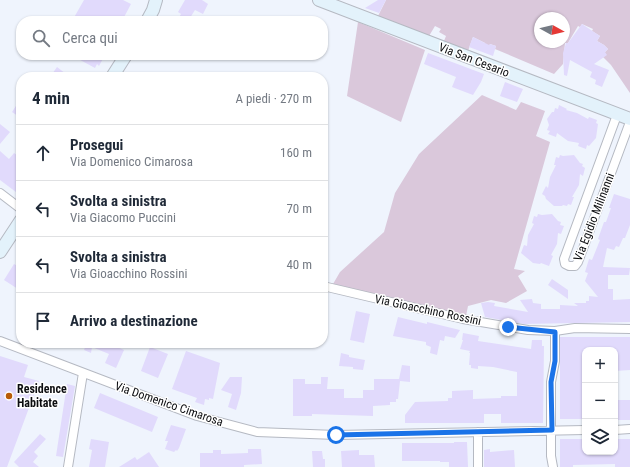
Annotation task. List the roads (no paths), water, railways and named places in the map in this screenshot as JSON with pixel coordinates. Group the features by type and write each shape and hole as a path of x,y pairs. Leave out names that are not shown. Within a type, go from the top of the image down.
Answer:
{"main road":[{"path":"149,16 155,5 165,0"},
{"name":"Via San Cesario","path":"319,0 630,121"},
{"path":"115,72 123,60"},
{"path":"0,252 16,228"}],"street":[{"name":"Via Egidio Milinanni","path":"617,115 564,259 565,264 569,266 575,266 578,262 630,121"},
{"path":"0,193 16,205"},
{"name":"Via Gioacchino Rossini","path":"328,287 463,319 528,330 555,332 575,328 630,329"},
{"path":"553,467 551,456 551,382 555,361 555,332"},
{"name":"Via Domenico Cimarosa","path":"0,341 16,347"},
{"name":"Via Domenico Cimarosa","path":"18,348 197,416 257,432 336,435 582,430"},
{"path":"68,467 83,373"},
{"path":"618,430 630,430"},
{"path":"478,432 478,467"}],"place":[{"name":"Residence Habitate","path":"9,396"}]}
